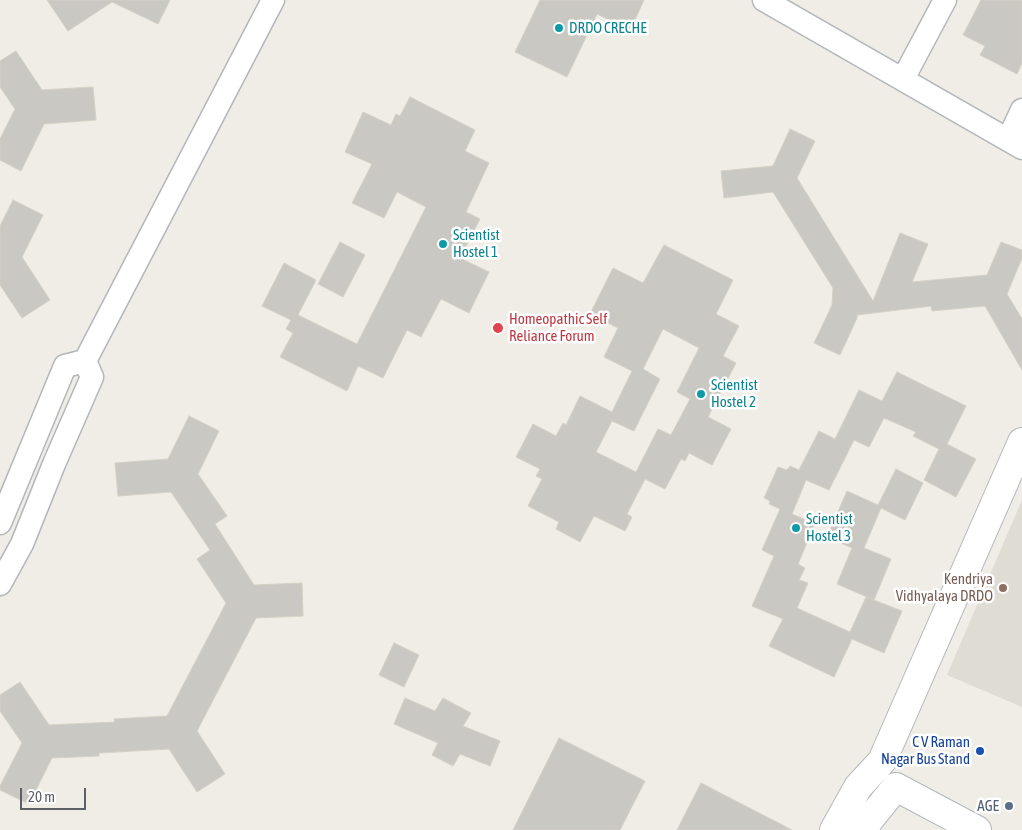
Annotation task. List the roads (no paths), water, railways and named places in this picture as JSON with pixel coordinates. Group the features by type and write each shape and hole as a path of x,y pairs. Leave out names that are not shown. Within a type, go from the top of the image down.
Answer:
{"main road":[{"path":"834,830 858,787 882,761 1022,442"},
{"path":"882,761 896,787 977,830"},
{"path":"864,830 869,820 896,787"}],"street":[{"path":"0,523 65,366 85,361 273,0"},
{"path":"764,0 793,7 903,79 1015,144 1022,110"},
{"path":"903,79 945,0"},
{"path":"0,584 22,544 92,377 85,361"},
{"path":"29,454 54,464"}],"place":[{"name":"DRDO CRECHE","path":"559,28"},
{"name":"Scientist Hostel 1","path":"443,244"},
{"name":"Homeopathic Self Reliance Forum","path":"498,328"},
{"name":"Scientist Hostel 2","path":"701,394"},
{"name":"Scientist Hostel 3","path":"796,528"},
{"name":"Kendriya Vidhyalaya DRDO","path":"1003,588"},
{"name":"C V Raman Nagar Bus Stand","path":"980,751"},
{"name":"AGE","path":"1009,806"}]}
